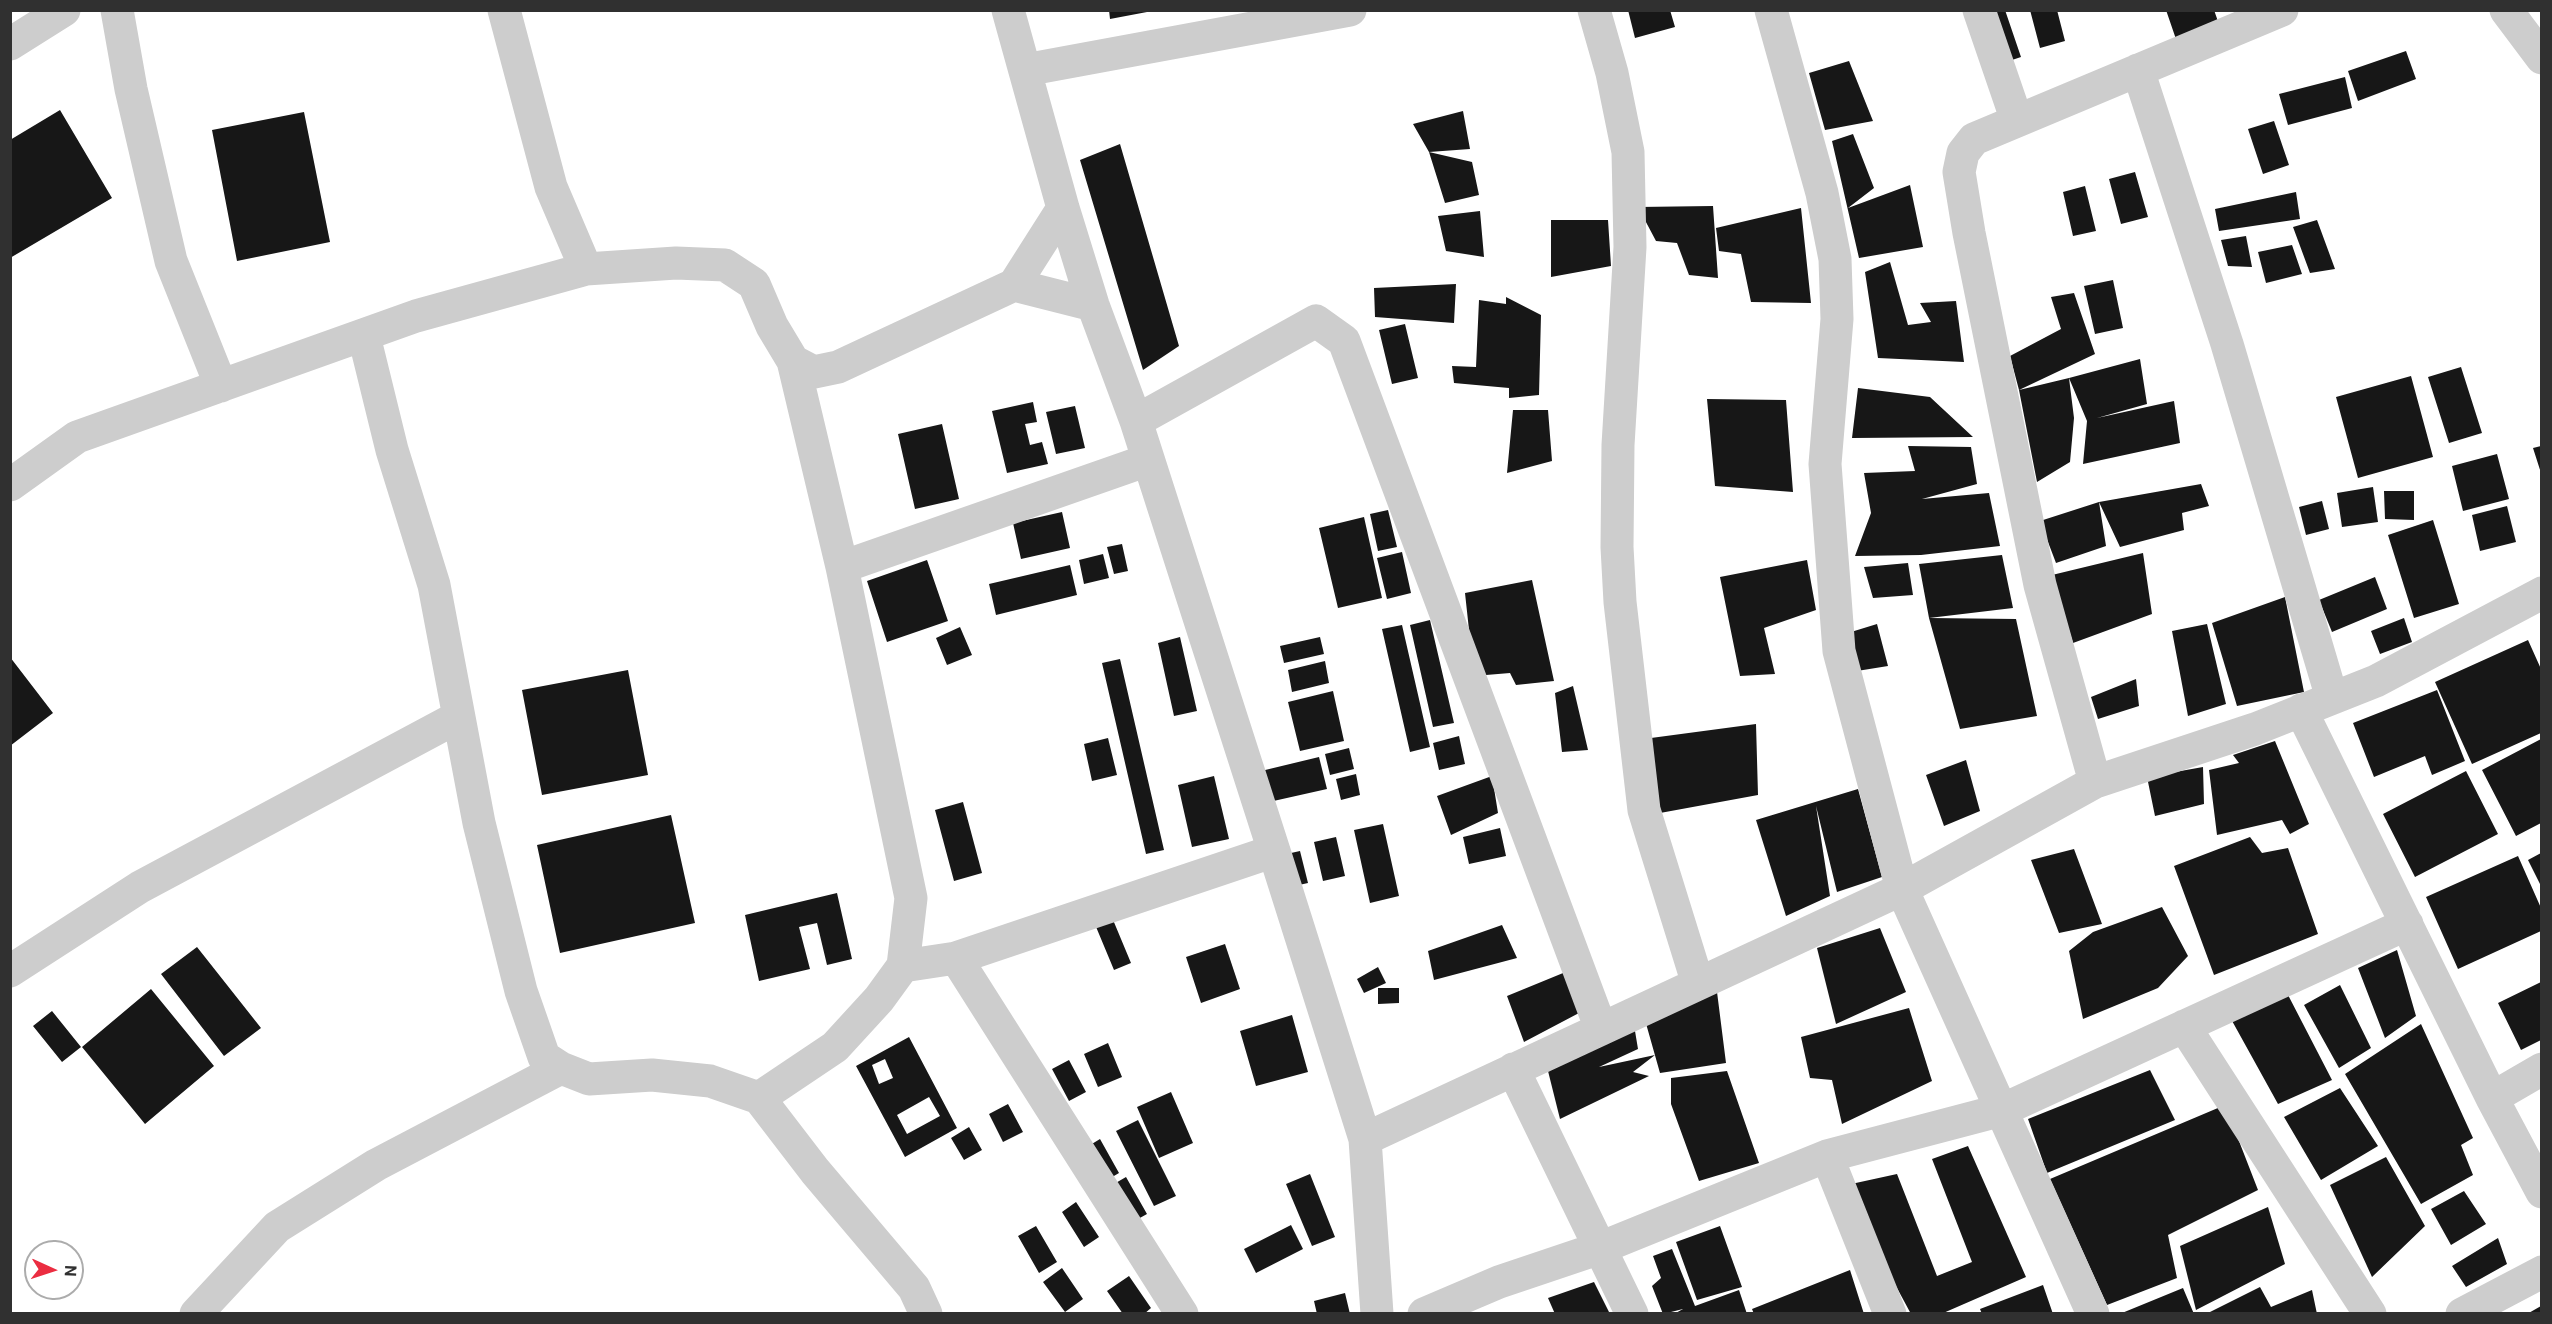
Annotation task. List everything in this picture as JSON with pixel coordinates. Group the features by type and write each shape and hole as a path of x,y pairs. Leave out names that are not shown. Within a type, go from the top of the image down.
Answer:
{"street":[{"path":"10,45 64,10"},
{"path":"117,10 131,89 171,261 221,386"},
{"path":"504,10 551,187 586,269"},
{"path":"1008,10 1063,208 1093,305 1136,421 1365,1139 1377,1314"},
{"path":"1025,70 1350,10"},
{"path":"1594,10 1612,73 1628,152 1630,247 1618,445 1617,548 1620,602 1644,810 1698,984"},
{"path":"1772,10 1822,193 1835,259 1837,319 1825,464 1839,651 1902,889 2093,1314"},
{"path":"1979,10 2017,121"},
{"path":"2095,782 2040,585 1971,244 1959,172 1964,153 1974,139 2282,10"},
{"path":"2506,10 2541,58"},
{"path":"2138,70 2227,344 2332,698"},
{"path":"793,361 814,372 838,367 1014,285 1063,208"},
{"path":"10,485 76,437 416,316 586,269 676,262 725,265 754,284 772,326 793,361 842,567 911,898 903,966 879,999 835,1047 759,1098"},
{"path":"1014,285 1093,305"},
{"path":"1136,421 1316,321 1344,341 1601,1029"},
{"path":"364,336 392,450 434,585 479,823 521,992 544,1057 561,1068 589,1079 652,1074 710,1081 759,1098 815,1171 914,1288 926,1314"},
{"path":"842,567 1148,460"},
{"path":"1365,1139 1902,889 2095,782 2255,729 2376,681 2540,596"},
{"path":"2301,711 2492,1098 2541,1192"},
{"path":"10,971 140,887 458,717"},
{"path":"903,966 956,958 1274,851"},
{"path":"1424,1314 1499,1282 1600,1248 1827,1156 2002,1110 2407,924"},
{"path":"956,958 1182,1314"},
{"path":"2184,1026 2370,1314"},
{"path":"196,1314 277,1227 376,1165 561,1068"},
{"path":"1514,1069 1632,1314"},
{"path":"2492,1098 2541,1069"},
{"path":"1827,1156 1890,1314"},
{"path":"2462,1314 2541,1272"}],"building":[{"path":"1109,10 1147,10 1147,12 1110,19"},
{"path":"1628,10 1670,10 1675,27 1635,38"},
{"path":"1986,10 2005,10 2021,57 2003,63"},
{"path":"2030,10 2057,10 2065,41 2040,48"},
{"path":"2166,10 2214,10 2221,30 2178,45"},
{"path":"2406,51 2416,79 2358,101 2348,71"},
{"path":"1849,61 1873,121 1825,130 1809,73"},
{"path":"2345,77 2352,108 2288,125 2279,94"},
{"path":"60,110 112,198 10,258 10,140"},
{"path":"1463,111 1470,149 1429,152 1413,124"},
{"path":"304,112 330,242 237,261 212,130"},
{"path":"2274,121 2289,165 2263,174 2248,129"},
{"path":"1853,134 1874,188 1848,208 1910,185 1923,247 1859,258 1832,141"},
{"path":"1120,144 1179,346 1143,370 1080,160"},
{"path":"1429,152 1472,162 1479,195 1445,203"},
{"path":"2135,172 2148,217 2121,224 2109,179"},
{"path":"2085,186 2096,231 2073,236 2063,192"},
{"path":"2296,192 2300,219 2219,231 2215,209"},
{"path":"1713,206 1718,278 1689,275 1677,243 1656,241 1638,207"},
{"path":"1801,208 1811,303 1751,302 1741,254 1719,251 1716,228"},
{"path":"1480,211 1484,257 1446,251 1438,216"},
{"path":"1551,220 1608,220 1611,266 1551,277"},
{"path":"2317,220 2335,269 2310,273 2293,227"},
{"path":"2246,236 2252,267 2228,266 2221,240"},
{"path":"2292,245 2302,274 2266,283 2258,252"},
{"path":"1890,262 1908,325 1931,322 1920,303 1956,301 1964,362 1878,358 1865,272"},
{"path":"2113,280 2123,328 2095,334 2084,286"},
{"path":"1456,284 1454,323 1375,317 1374,288"},
{"path":"2074,293 2095,354 2019,390 2010,356 2061,329 2051,297"},
{"path":"1506,297 1541,315 1539,395 1509,398 1509,388 1454,383 1452,366 1476,367 1479,300 1506,304"},
{"path":"1405,324 1418,378 1392,384 1379,330"},
{"path":"2140,359 2147,404 2097,418 2174,401 2180,443 2083,464 2087,421 2069,378"},
{"path":"2461,367 2482,433 2449,443 2428,377"},
{"path":"2411,376 2433,457 2358,478 2336,397"},
{"path":"2069,378 2074,418 2070,462 2037,482 2019,390"},
{"path":"1858,388 1930,397 1973,437 1852,438"},
{"path":"1707,399 1786,400 1793,492 1715,486"},
{"path":"1033,402 1037,422 1025,424 1030,445 1042,442 1048,464 1007,473 992,411"},
{"path":"1075,406 1085,448 1056,454 1046,412"},
{"path":"1513,410 1548,410 1552,461 1507,473"},
{"path":"942,424 959,499 915,509 898,434"},
{"path":"1908,446 1971,447 1977,484 1922,499 1989,493 2000,546 1921,555 1855,556 1871,513 1864,473 1915,471"},
{"path":"2541,446 2541,473 2533,448"},
{"path":"2497,454 2509,499 2463,511 2452,466"},
{"path":"2201,484 2209,506 2182,513 2184,530 2120,547 2099,502"},
{"path":"2373,487 2378,522 2342,527 2337,493"},
{"path":"2384,491 2414,491 2414,520 2385,519"},
{"path":"2322,501 2329,529 2306,535 2299,507"},
{"path":"2099,502 2106,546 2056,563 2040,521"},
{"path":"2507,506 2516,542 2480,551 2472,515"},
{"path":"1388,510 1397,547 1378,551 1370,514"},
{"path":"1062,512 1070,548 1021,559 1013,523"},
{"path":"1364,517 1382,598 1338,608 1319,528"},
{"path":"2433,520 2459,604 2414,618 2388,535"},
{"path":"1122,544 1128,571 1114,574 1107,547"},
{"path":"1402,552 1411,593 1387,599 1377,558"},
{"path":"2143,553 2152,614 2073,643 2052,575"},
{"path":"1103,554 1109,578 1084,584 1079,560"},
{"path":"2002,555 2013,608 1929,618 1919,564"},
{"path":"927,560 948,621 887,642 867,581"},
{"path":"1807,560 1816,610 1764,628 1775,674 1740,676 1720,577"},
{"path":"1908,563 1913,595 1873,598 1864,567"},
{"path":"1070,565 1077,595 996,615 989,584"},
{"path":"2375,577 2387,609 2332,632 2319,600"},
{"path":"1532,580 1554,681 1516,685 1510,673 1474,676 1465,593"},
{"path":"2285,597 2304,692 2237,706 2212,623"},
{"path":"1929,618 2016,619 2037,716 1960,729"},
{"path":"2404,618 2412,642 2380,654 2371,631"},
{"path":"1430,620 1454,723 1433,727 1410,625"},
{"path":"1877,624 1888,666 1857,671 1851,632"},
{"path":"2207,624 2226,704 2188,716 2172,631"},
{"path":"1402,625 1430,747 1410,752 1382,629"},
{"path":"960,627 972,655 947,665 936,638"},
{"path":"1180,637 1197,711 1174,716 1158,643"},
{"path":"1320,637 1324,654 1284,663 1280,646"},
{"path":"2528,640 2541,669 2541,733 2472,764 2435,682"},
{"path":"10,657 53,713 10,746"},
{"path":"1120,659 1164,850 1146,854 1102,663"},
{"path":"1325,661 1329,683 1292,692 1288,670"},
{"path":"628,670 648,775 542,795 522,690"},
{"path":"2136,679 2139,706 2098,719 2091,697"},
{"path":"1573,686 1588,750 1562,752 1555,693"},
{"path":"2437,690 2465,761 2432,775 2425,756 2374,777 2353,723"},
{"path":"1333,691 1344,741 1300,751 1288,702"},
{"path":"1756,724 1758,795 1660,813 1651,738"},
{"path":"1459,736 1465,764 1439,770 1433,743"},
{"path":"1108,738 1117,775 1092,781 1084,744"},
{"path":"2541,739 2541,823 2516,836 2482,770"},
{"path":"2275,741 2309,824 2290,834 2282,820 2217,835 2209,770 2239,763 2233,755"},
{"path":"1349,748 1354,769 1330,775 1325,754"},
{"path":"1319,757 1327,789 1269,802 1261,771"},
{"path":"1966,760 1980,811 1944,826 1926,775"},
{"path":"2203,767 2204,804 2155,816 2147,777"},
{"path":"2466,771 2498,834 2415,877 2383,814"},
{"path":"1356,774 1360,795 1341,800 1336,779"},
{"path":"1214,776 1229,839 1192,847 1178,785"},
{"path":"1492,776 1498,813 1451,835 1437,796"},
{"path":"1858,789 1882,877 1837,892 1816,806 1830,896 1786,916 1756,820"},
{"path":"963,802 982,873 954,881 935,810"},
{"path":"671,815 695,923 560,953 537,845"},
{"path":"1383,824 1399,896 1370,903 1354,830"},
{"path":"1500,828 1506,856 1469,864 1463,837"},
{"path":"1336,837 1345,876 1323,881 1314,842"},
{"path":"2250,837 2262,853 2288,848 2318,934 2214,975 2174,866"},
{"path":"2074,849 2102,924 2059,933 2031,860"},
{"path":"1300,851 1308,883 1290,887 1282,855"},
{"path":"2541,853 2541,886 2528,860"},
{"path":"2518,856 2541,908 2541,931 2458,969 2426,897"},
{"path":"837,893 852,959 827,965 817,923 799,927 810,969 759,981 745,915"},
{"path":"2162,907 2188,956 2158,988 2083,1019 2069,951 2093,932"},
{"path":"1111,915 1131,963 1114,970 1094,922"},
{"path":"1502,925 1517,958 1434,980 1428,951"},
{"path":"1880,928 1906,992 1836,1024 1817,948"},
{"path":"1225,944 1240,989 1201,1003 1186,957"},
{"path":"197,947 261,1028 224,1056 161,974"},
{"path":"2397,950 2416,1016 2385,1038 2358,968"},
{"path":"1378,967 1386,983 1364,993 1357,979"},
{"path":"1568,971 1579,1013 1524,1042 1507,996"},
{"path":"2541,982 2541,1040 2521,1050 2498,1003"},
{"path":"1716,984 1726,1063 1660,1073 1645,1020"},
{"path":"2340,985 2371,1048 2339,1068 2304,1005"},
{"path":"1378,988 1399,988 1399,1003 1378,1004"},
{"path":"151,989 214,1066 145,1124 82,1047"},
{"path":"2287,993 2332,1080 2278,1104 2231,1019"},
{"path":"1909,1008 1932,1081 1842,1124 1832,1080 1810,1078 1801,1037"},
{"path":"52,1011 81,1047 62,1062 33,1026"},
{"path":"1292,1015 1308,1072 1256,1086 1240,1031"},
{"path":"2421,1024 2473,1138 2461,1145 2473,1175 2421,1204 2345,1074"},
{"path":"1634,1025 1638,1049 1599,1067 1655,1055 1633,1072 1649,1076 1560,1119 1545,1059"},
{"path":"909,1037 957,1128 905,1157 856,1066","holes":["885,1059 893,1078 879,1084 872,1065","929,1097 940,1116 907,1134 897,1115"]},
{"path":"1108,1043 1122,1077 1098,1087 1084,1054"},
{"path":"1069,1060 1086,1092 1069,1101 1052,1069"},
{"path":"2150,1070 2175,1120 2047,1173 2028,1119"},
{"path":"1727,1071 1759,1163 1699,1181 1671,1104 1671,1078"},
{"path":"2340,1088 2378,1146 2321,1180 2284,1117"},
{"path":"1171,1092 1193,1143 1159,1158 1137,1107"},
{"path":"1008,1104 1023,1132 1003,1142 989,1114"},
{"path":"2225,1105 2258,1190 2168,1235 2177,1278 2107,1305 2050,1179"},
{"path":"1138,1120 1176,1196 1154,1206 1116,1131"},
{"path":"969,1127 982,1150 964,1160 951,1138"},
{"path":"1100,1139 1119,1173 1102,1183 1082,1150"},
{"path":"1968,1146 2026,1277 1941,1314 1911,1314 1842,1186 1897,1174 1937,1276 1972,1262 1932,1159"},
{"path":"2386,1157 2425,1226 2372,1277 2330,1185"},
{"path":"1310,1174 1335,1237 1312,1246 1286,1184"},
{"path":"1126,1177 1147,1214 1129,1224 1107,1188"},
{"path":"2464,1191 2486,1224 2451,1245 2431,1209"},
{"path":"1076,1202 1099,1237 1084,1247 1062,1212"},
{"path":"2268,1207 2285,1264 2196,1310 2180,1246"},
{"path":"1291,1225 1303,1249 1256,1273 1244,1249"},
{"path":"1036,1226 1057,1262 1039,1273 1018,1236"},
{"path":"1720,1226 1742,1287 1697,1300 1676,1242"},
{"path":"2498,1238 2507,1264 2466,1287 2452,1266"},
{"path":"1672,1249 1695,1306 1739,1290 1747,1314 1674,1314 1683,1309 1663,1314 1652,1286 1661,1278 1653,1256"},
{"path":"1062,1268 1083,1299 1065,1312 1043,1282"},
{"path":"1850,1270 1864,1314 1754,1314 1752,1309"},
{"path":"1129,1276 1151,1308 1144,1314 1123,1314 1107,1291"},
{"path":"1594,1282 1610,1314 1555,1314 1548,1298"},
{"path":"2043,1285 2053,1314 1982,1314 1980,1309"},
{"path":"2260,1287 2271,1307 2312,1290 2317,1314 2206,1314"},
{"path":"2183,1288 2194,1314 2122,1314 2122,1313"},
{"path":"1345,1293 1350,1314 1317,1314 1314,1301"},
{"path":"2541,1306 2541,1314 2527,1314"}]}
